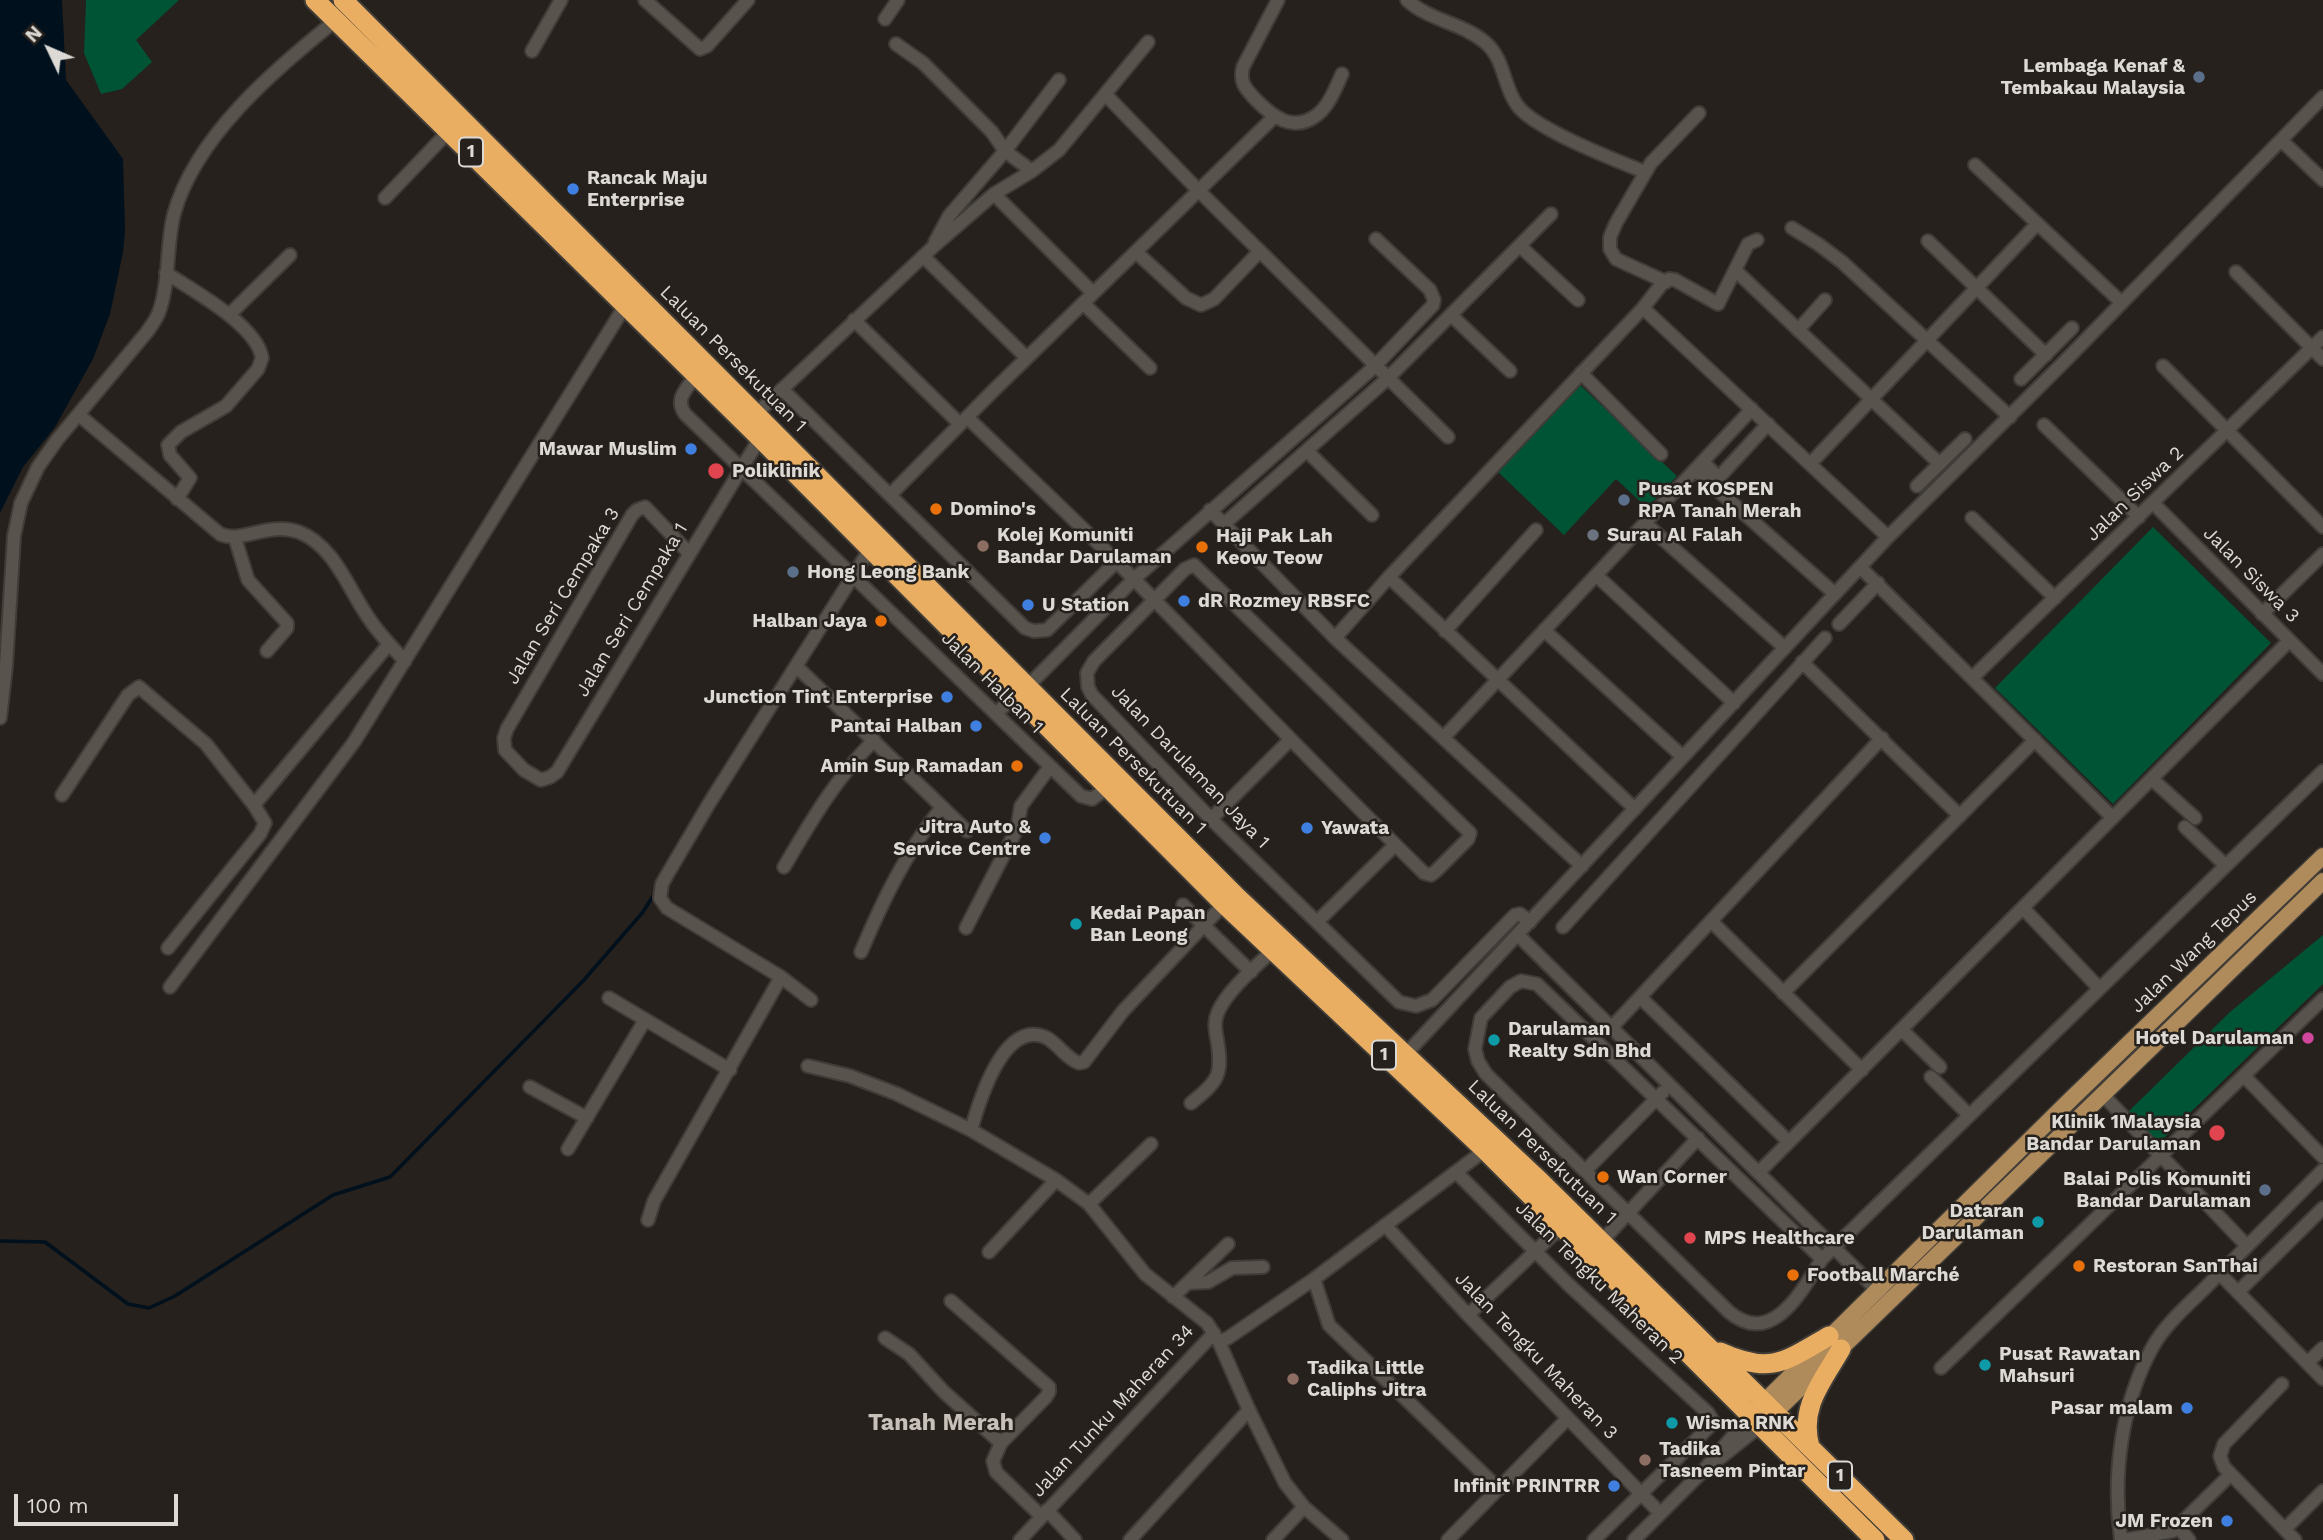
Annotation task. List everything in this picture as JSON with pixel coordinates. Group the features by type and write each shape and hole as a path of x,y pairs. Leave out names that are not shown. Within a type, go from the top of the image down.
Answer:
{"highway":[{"name":"Laluan Persekutuan 1","path":"315,0 449,131 629,299 757,413 1021,692 1107,788 1272,951 1485,1150 1561,1227 1762,1414 1810,1447 1904,1540"},
{"name":"Laluan Persekutuan 1","path":"343,0 629,299 696,376 870,549 1303,961 1406,1054 1710,1347 1762,1414 1875,1540"},
{"path":"1710,1347 1742,1361 1767,1365 1835,1342"},
{"path":"1810,1447 1806,1431 1810,1402 1835,1342"}],"main road":[{"name":"Jalan Wang Tepus","path":"1762,1414 2323,856"},
{"name":"Jalan Wang Tepus","path":"1882,1295 2104,1096 2323,881"},
{"path":"2289,913 2323,898"}],"street":[{"path":"533,51 561,0"},
{"path":"645,0 700,49 707,46 748,0"},
{"path":"885,19 898,0"},
{"path":"1278,0 1241,72 1243,85 1274,117 1294,122 1319,114 1342,74"},
{"path":"1407,0 1424,13 1470,32 1490,46 1499,61 1513,98 1530,117 1584,146 1644,172"},
{"path":"0,718 16,519 38,467 57,440 148,332 161,308 174,212 200,159 261,84 335,21"},
{"path":"757,413 934,246 994,194 1032,171 1059,150 1148,42"},
{"path":"896,44 923,63 992,132 1005,151 1032,171"},
{"path":"934,246 949,216 1005,151 1059,80"},
{"path":"1105,94 1199,191 1448,437"},
{"path":"1406,1054 1888,537 2010,418 2323,97"},
{"path":"1666,282 1616,259 1610,249 1611,237 1644,172 1699,113"},
{"path":"890,495 963,420 1274,117"},
{"path":"385,198 449,131"},
{"path":"2281,140 2323,180"},
{"path":"1975,165 2122,303"},
{"path":"994,194 1093,293"},
{"path":"1224,524 1387,379 1551,214"},
{"path":"1810,464 2037,223"},
{"path":"1792,228 1842,262 2010,418"},
{"path":"996,713 1021,692 1134,579 1374,366 1433,305 1430,290 1376,239"},
{"path":"1335,638 1666,282 1675,280 1718,304 1748,244 1757,240"},
{"path":"1928,242 2046,355"},
{"path":"1520,246 1578,300"},
{"path":"1136,252 1186,298 1201,305 1214,299 1260,251"},
{"path":"230,314 290,255"},
{"path":"923,256 1027,358"},
{"path":"1735,270 1940,464"},
{"path":"2236,272 2323,359"},
{"path":"166,273 230,314 262,353 262,363 226,406 181,432 168,445 170,455 190,478 177,499"},
{"path":"170,987 354,741 629,299"},
{"path":"1798,330 1825,300"},
{"path":"1083,303 1150,368"},
{"path":"1643,308 1888,537"},
{"path":"1452,316 1510,372"},
{"path":"854,320 1134,579 1154,600 1290,740 1424,873 1431,875 1468,839 1470,833 1194,565 1185,569 1154,600"},
{"path":"2021,380 2071,328"},
{"name":"Jalan Siswa 2","path":"1973,677 2323,337"},
{"path":"2163,366 2323,527"},
{"path":"1581,373 1661,454"},
{"name":"Jalan Halban 1","path":"696,376 681,396 681,409 855,575 1049,768 1084,798 1096,797 1107,788"},
{"path":"782,389 1026,628 1034,631 1047,630 1116,562"},
{"path":"1444,737 1752,409"},
{"path":"79,415 215,531 234,538 266,529 285,528 312,540 332,559 371,622 405,662"},
{"path":"1699,466 1721,475 1768,424"},
{"path":"2044,425 2138,517"},
{"name":"Jalan Seri Cempaka 1","path":"557,772 760,438"},
{"path":"1917,486 1965,439"},
{"path":"1307,451 1372,515"},
{"path":"1699,466 1835,594"},
{"name":"Jalan Siswa 3","path":"2153,503 2323,674"},
{"name":"Jalan Seri Cempaka 3","path":"557,772 550,778 541,780 524,770 505,750 504,738 637,510 645,507 650,511 689,553"},
{"path":"1210,510 1335,638 1582,866"},
{"path":"1972,518 2055,598"},
{"path":"1645,523 1785,648"},
{"path":"1445,631 1536,530"},
{"path":"234,538 248,580 287,623 287,628 267,651"},
{"path":"811,1000 781,977 667,908 660,898 662,884 667,875 870,549"},
{"path":"2262,614 2323,554"},
{"path":"1860,567 2112,817"},
{"path":"1596,575 1734,703"},
{"path":"1389,577 1635,809"},
{"path":"1839,624 1878,583"},
{"name":"Jalan Darulaman Jaya 1","path":"1154,600 1094,661 1087,673 1088,687 1092,695 1211,819 1402,1004 1424,1004 1432,1000 1515,915 1520,914 1530,922"},
{"path":"1544,630 1683,757"},
{"path":"1563,927 1825,638"},
{"path":"1759,1172 2289,641"},
{"path":"254,805 389,644"},
{"path":"1802,662 1960,816"},
{"path":"796,666 967,831"},
{"path":"62,795 128,695 139,687 211,750 254,805 265,823 260,834 168,948"},
{"path":"1612,1027 1882,738"},
{"path":"784,867 830,790 848,766 874,740"},
{"path":"1211,819 1290,740"},
{"path":"1783,993 2035,740"},
{"path":"966,928 1017,829 1021,806 1049,768"},
{"path":"1822,1259 1542,988 1531,982 1521,981 1510,987 1481,1018 1475,1049 1486,1074 1729,1312 1745,1321 1777,1318 1792,1305 1822,1259 2323,771"},
{"path":"2152,779 2225,865"},
{"path":"861,953 896,874 919,835 942,807"},
{"path":"1317,922 1395,845"},
{"path":"971,1130 990,1076 1014,1042 1032,1034 1042,1036 1051,1040 1074,1061 1084,1062 1124,1011 1224,904"},
{"path":"1183,905 1251,972"},
{"path":"2023,908 2099,988"},
{"path":"1711,921 1862,1070"},
{"path":"1518,934 1882,1295"},
{"path":"1191,1103 1219,1074 1220,1056 1215,1021 1222,1004 1272,951"},
{"path":"648,1220 654,1202 781,977"},
{"path":"1445,987 1458,999"},
{"path":"1640,997 1790,1142"},
{"path":"609,998 730,1070"},
{"path":"1941,1368 2323,999"},
{"path":"568,1149 645,1020"},
{"path":"1902,1030 1940,1067"},
{"path":"808,1066 850,1076 897,1094 971,1130 1056,1180 1089,1204 1138,1266 1194,1312 1216,1337 1278,1471 1304,1507 1342,1540"},
{"path":"2244,1076 2323,1157"},
{"path":"1930,1077 1969,1115"},
{"path":"1585,1171 1670,1085"},
{"path":"530,1087 587,1118"},
{"path":"2104,1096 2247,1246"},
{"path":"1602,1241 1698,1138"},
{"path":"1089,1204 1151,1144"},
{"name":"Jalan Tunku Maheran 34","path":"1020,1540 1216,1337 1228,1338 1314,1279 1485,1150"},
{"path":"2226,1479 2178,1527 2164,1534 2122,1540 2118,1480 2126,1415 2152,1348 2162,1334 2323,1170"},
{"name":"Jalan Tengku Maheran 2","path":"1457,1172 1569,1284 1708,1413 1713,1422 1642,1494"},
{"path":"989,1252 1056,1180"},
{"path":"2238,1292 2323,1208"},
{"name":"Jalan Tengku Maheran 3","path":"1385,1225 1468,1315 1660,1513"},
{"path":"1468,1315 1561,1227"},
{"path":"1174,1297 1228,1244"},
{"path":"1188,1283 1208,1282 1232,1268 1263,1267"},
{"path":"2220,1274 2323,1380"},
{"path":"1314,1279 1329,1325 1499,1489"},
{"path":"951,1301 1049,1387 1046,1397 1001,1443 993,1461 996,1472 1074,1540"},
{"path":"885,1338 909,1354 944,1392 1001,1443"},
{"path":"2307,1363 2323,1348"},
{"path":"2282,1384 2224,1444 2220,1456 2224,1467 2295,1540"},
{"path":"1130,1540 1249,1410"},
{"path":"1634,1540 1762,1414"},
{"path":"1448,1540 1568,1418"},
{"path":"2285,1529 2323,1491"},
{"path":"1594,1540 1642,1494"},
{"path":"1273,1540 1304,1507"},
{"path":"2178,1527 2189,1540"}],"green space":[{"path":"86,0 179,0 136,40 152,62 122,89 101,94 84,53"},
{"path":"1580,385 1677,476 1647,508 1616,479 1564,535 1498,472"},
{"path":"2153,527 2271,643 2113,804 1995,688"},
{"path":"2323,935 2323,984 2164,1138 2150,1138 2126,1114 2230,1012"}],"water":[{"path":"0,0 62,0 66,80 123,159 125,230 110,314 93,359 55,427 23,467 0,513"}],"waterway":[{"path":"0,1241 45,1242 128,1304 149,1308 175,1296 333,1195 390,1177 583,981 643,912 653,896"}],"place":[{"name":"Lembaga Kenaf & Tembakau Malaysia","path":"2199,77"},
{"name":"Rancak Maju Enterprise","path":"573,189"},
{"name":"Mawar Muslim","path":"691,449"},
{"name":"Poliklinik","path":"716,471"},
{"name":"Pusat KOSPEN RPA Tanah Merah","path":"1624,500"},
{"name":"Domino's","path":"936,509"},
{"name":"Surau Al Falah","path":"1593,535"},
{"name":"Kolej Komuniti Bandar Darulaman","path":"983,546"},
{"name":"Haji Pak Lah Keow Teow","path":"1202,547"},
{"name":"Hong Leong Bank","path":"793,572"},
{"name":"dR Rozmey RBSFC","path":"1184,601"},
{"name":"U Station","path":"1028,605"},
{"name":"Halban Jaya","path":"881,621"},
{"name":"Junction Tint Enterprise","path":"947,697"},
{"name":"Pantai Halban","path":"976,726"},
{"name":"Amin Sup Ramadan","path":"1017,766"},
{"name":"Yawata","path":"1307,828"},
{"name":"Jitra Auto & Service Centre","path":"1045,838"},
{"name":"Kedai Papan Ban Leong","path":"1076,924"},
{"name":"Hotel Darulaman","path":"2308,1038"},
{"name":"Darulaman Realty Sdn Bhd","path":"1494,1040"},
{"name":"Klinik 1Malaysia Bandar Darulaman","path":"2217,1133"},
{"name":"Wan Corner","path":"1603,1177"},
{"name":"Balai Polis Komuniti Bandar Darulaman","path":"2265,1190"},
{"name":"Dataran Darulaman","path":"2038,1222"},
{"name":"MPS Healthcare","path":"1690,1238"},
{"name":"Restoran SanThai","path":"2079,1266"},
{"name":"Football Marché","path":"1793,1275"},
{"name":"Pusat Rawatan Mahsuri","path":"1985,1365"},
{"name":"Tadika Little Caliphs Jitra","path":"1293,1379"},
{"name":"Pasar malam","path":"2187,1408"},
{"name":"Wisma RNK","path":"1672,1423"},
{"name":"Tadika Tasneem Pintar","path":"1645,1460"},
{"name":"Infinit PRINTRR","path":"1614,1486"},
{"name":"JM Frozen","path":"2227,1521"}],"district":[{"name":"Tanah Merah","path":"941,1423"}]}
